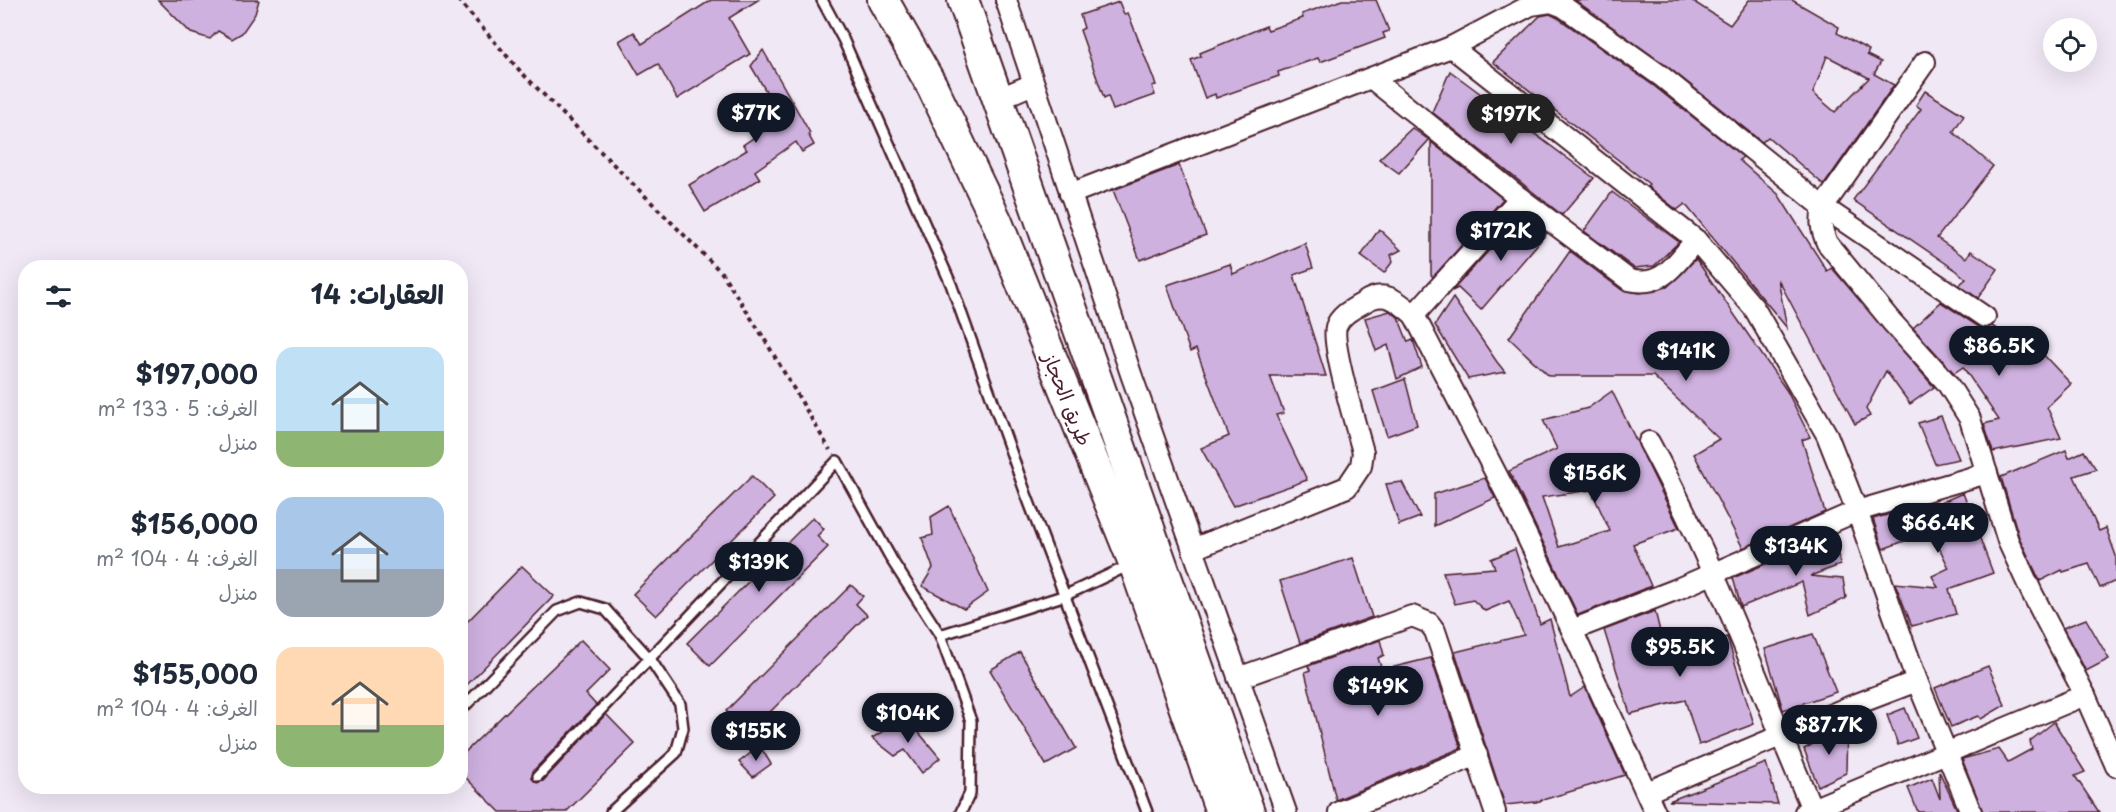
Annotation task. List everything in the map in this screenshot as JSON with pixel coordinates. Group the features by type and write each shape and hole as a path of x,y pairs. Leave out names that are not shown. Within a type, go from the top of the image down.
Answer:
{"main road":[{"name":"طريق الحجاز","path":"883,0 932,86 997,222 1134,563 1221,812"},
{"name":"طريق الحجاز","path":"963,0 1249,812"}],"street":[{"path":"1006,0 1070,194 1286,812"},
{"path":"1070,194 1451,47 1531,5 1551,2 1564,7 1661,75 1823,207 1985,317"},
{"path":"1451,47 1696,240 1723,268 1754,308 1827,435 1857,511 1917,681 1971,812"},
{"path":"1925,62 1823,207 1820,220 1827,243 1891,321 1947,383 1970,419 2008,541 2085,695 2116,766"},
{"path":"1371,78 1520,198 1629,280 1641,283 1660,280 1696,240"},
{"path":"998,99 1033,84"},
{"path":"1414,315 1520,198"},
{"path":"1193,549 1347,487 1361,466 1363,452 1337,349 1336,328 1341,317 1369,299 1387,295 1397,300 1414,315 1506,493 1572,630 1655,812"},
{"path":"1649,442 1670,480 1748,653 1809,810 1847,804 1945,753 2085,695"},
{"path":"1572,630 1857,511 1987,473"},
{"path":"1238,678 1412,616 1424,620 1435,631 1495,812"},
{"path":"1647,792 1780,735 1917,681"},
{"path":"1339,812 1477,755"}],"lane":[{"path":"822,0 843,39 951,284 1026,494 1147,812"},
{"path":"538,776 837,461 893,562 940,635 971,721 970,793 961,812"},
{"path":"940,635 1066,595 1134,563"},
{"path":"468,703 556,611 582,602 605,609 650,658 680,704 683,728 676,753 611,812"}],"path":[{"path":"458,0 521,72 722,273 837,461"}],"building":[{"path":"158,0 259,0 255,14 242,33 232,39 218,31 210,39 191,33"},
{"path":"711,0 758,0 729,18 750,54 677,99 658,64 639,75 619,41 634,32 642,44"},
{"path":"1342,0 1376,0 1389,31 1383,33 1385,38 1320,62 1318,58 1278,72 1279,76 1216,98 1215,94 1205,98 1191,60 1201,56 1200,53 1266,26 1268,30 1303,18 1302,14"},
{"path":"1575,0 1691,0 1730,25 1749,0 1792,0 1839,27 1837,33 1869,50 1867,55 1881,62 1874,74 1894,85 1824,185 1768,137 1762,142 1668,67","holes":["1827,56 1869,78 1835,112 1813,93"]},
{"path":"1119,2 1124,14 1128,13 1156,85 1152,86 1155,95 1113,110 1108,96 1104,98 1080,30 1084,28 1080,15"},
{"path":"1550,14 1654,86 1743,157 1739,160 1778,194 1827,271 1832,268 1934,387 1910,404 1886,371 1866,409 1870,416 1855,424 1778,279 1787,328 1685,204 1677,210 1647,186 1649,184 1493,62 1540,16"},
{"path":"763,50 810,133 808,134 814,145 802,152 796,142 755,171 760,179 705,212 689,185 747,150 743,145 782,118 751,66"},
{"path":"1450,71 1594,178 1562,215 1432,112"},
{"path":"1925,91 1964,115 1953,132 1993,166 1937,238 1966,258 1971,251 1998,269 1978,298 1959,285 1966,279 1957,271 1853,200 1921,109 1916,105"},
{"path":"1412,128 1429,140 1399,173 1379,159"},
{"path":"1431,142 1503,199 1433,277 1431,275"},
{"path":"1179,165 1206,235 1140,260 1113,190"},
{"path":"1612,192 1679,242 1654,266 1634,268 1584,231"},
{"path":"1522,214 1547,233 1481,310 1458,288 1452,291"},
{"path":"1379,229 1401,250 1391,255 1393,261 1384,273 1361,256"},
{"path":"1305,243 1313,268 1294,275 1326,376 1270,376 1284,413 1276,415 1307,480 1233,506 1201,448 1229,436 1196,349 1190,352 1167,285 1230,264 1233,274"},
{"path":"1570,251 1622,290 1640,293 1667,287 1696,259 1787,391 1810,437 1802,440 1825,512 1743,548 1694,454 1719,439 1653,376 1549,376 1509,338"},
{"path":"1453,298 1505,372 1468,379 1435,325"},
{"path":"1941,302 1979,327 1992,326 2005,334 2029,359 2039,350 2071,384 2047,407 2061,438 1993,452 1984,424 1999,420 1963,367 1954,373 1913,328"},
{"path":"1390,311 1398,317 1408,342 1413,340 1422,367 1397,379 1388,345 1376,351 1365,318"},
{"path":"1405,379 1417,425 1387,436 1373,391"},
{"path":"1612,391 1679,528 1633,544 1651,586 1578,615 1509,471 1557,449 1543,420 1588,408","holes":["1591,490 1610,531 1559,547 1542,497"]},
{"path":"1941,416 1959,459 1935,464 1918,423"},
{"path":"2066,450 2069,458 2084,451 2096,469 2074,476 2099,531 2106,528 2116,556 2116,581 2100,588 2089,564 2063,572 2062,570 2040,581 2019,537 2001,477"},
{"path":"752,476 774,498 656,616 633,594"},
{"path":"1485,478 1495,498 1434,526 1434,494"},
{"path":"1402,482 1420,517 1399,525 1386,484"},
{"path":"1963,493 1993,573 1949,589 1956,614 1912,626 1895,583 1938,587 1932,576 1949,568 1931,531 1883,549 1873,519 1911,508 1914,514"},
{"path":"949,506 988,592 964,609 922,586 933,568 922,538 933,535 931,517"},
{"path":"813,517 824,529 817,536 828,547 710,666 687,643"},
{"path":"1835,534 1840,565 1810,576 1843,579 1846,598 1810,615 1802,582 1741,607 1733,578"},
{"path":"1515,549 1540,624 1550,619 1570,697 1585,687 1625,775 1536,802 1505,805 1455,652 1524,635 1509,601 1485,611 1473,600 1455,604 1443,572 1495,568 1491,559"},
{"path":"1353,558 1372,617 1300,643 1280,581"},
{"path":"522,566 554,596 468,684 468,621"},
{"path":"851,585 863,596 856,604 867,615 749,733 726,711"},
{"path":"1655,611 1667,660 1727,637 1754,724 1699,745 1685,700 1630,714 1604,630"},
{"path":"2086,619 2109,659 2086,671 2063,628"},
{"path":"1813,634 1836,692 1783,710 1765,649"},
{"path":"581,640 610,670 586,694 596,705 533,771 532,778 537,783 543,781 606,714 635,744 566,812 500,812 468,780 468,749"},
{"path":"1380,640 1384,655 1378,658 1382,670 1431,658 1461,748 1336,800 1305,672 1310,670 1308,666"},
{"path":"1020,652 1076,748 1046,765 990,670"},
{"path":"1988,666 2005,705 1981,719 1978,716 1951,727 1935,688"},
{"path":"1905,708 1917,738 1898,745 1887,715"},
{"path":"906,717 940,758 922,773 905,750 895,756 872,738"},
{"path":"2054,722 2085,772 2075,776 2099,812 1983,812 1962,759 1999,749 2008,762 2032,749 2030,741"},
{"path":"1847,724 1846,773 1818,786 1804,749"},
{"path":"760,746 771,764 753,777 739,762"},
{"path":"1766,763 1778,804 1669,801"},
{"path":"1939,771 1958,812 1918,812 1908,788 1932,778 1940,799"}]}
